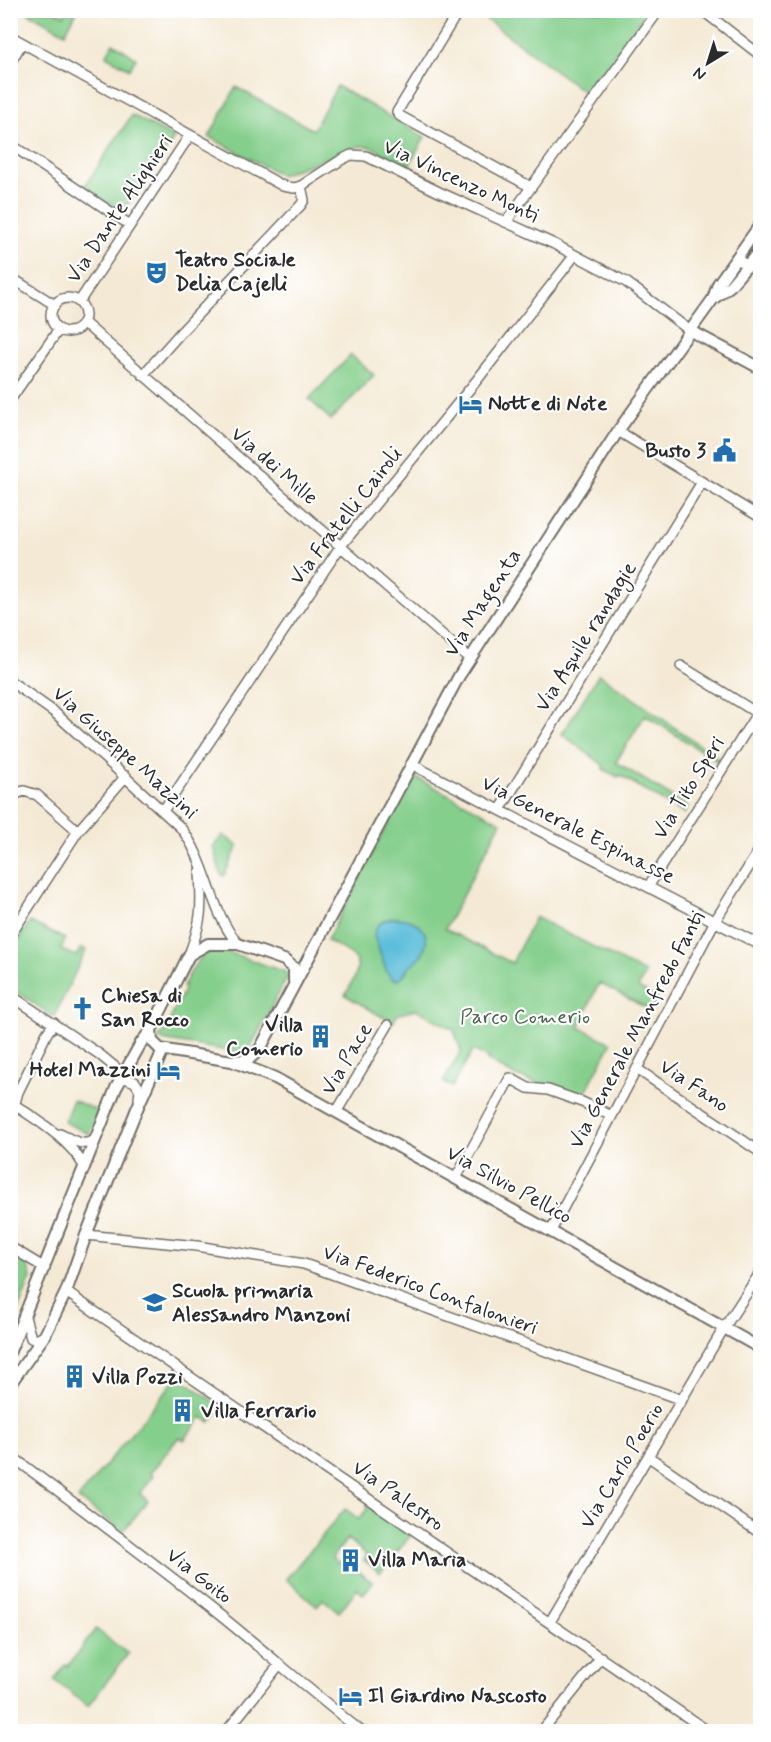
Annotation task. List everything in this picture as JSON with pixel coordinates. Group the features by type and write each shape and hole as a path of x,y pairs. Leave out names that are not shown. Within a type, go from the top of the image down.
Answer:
{"street":[{"path":"459,10 397,112 400,116 531,187"},
{"path":"506,222 659,10"},
{"path":"702,10 760,55"},
{"path":"10,27 22,43"},
{"path":"10,36 277,184 287,188 301,186 304,200 301,205 142,375"},
{"path":"10,63 22,43"},
{"name":"Via Dante Alighieri","path":"80,302 190,135"},
{"path":"10,144 130,225"},
{"name":"Via Vincenzo Monti","path":"301,186 341,160 361,155 506,222 626,282 690,330"},
{"name":"Via Magenta","path":"713,298 715,289 760,225"},
{"name":"Via Magenta","path":"260,1049 411,764 470,659 618,431 713,298 730,286 760,250"},
{"name":"Via Fratelli Cairoli","path":"163,811 340,547 477,380 574,255"},
{"path":"736,259 760,272"},
{"path":"10,277 55,305"},
{"path":"65,298 80,302 85,312 83,322 72,331 59,329 52,320 51,314 55,305 65,298"},
{"name":"Via dei Mille","path":"83,322 470,659"},
{"path":"10,400 59,329"},
{"path":"690,330 760,368"},
{"path":"618,431 760,517"},
{"name":"Via Aquile randagie","path":"500,810 702,482"},
{"path":"681,666 760,712"},
{"name":"Via Giuseppe Mazzini","path":"10,681 54,712 180,827 190,840 219,914 238,944"},
{"name":"Via Tito Speri","path":"648,887 760,712"},
{"name":"Via Generale Espinasse","path":"411,764 760,945"},
{"path":"10,936 78,831 126,776"},
{"path":"10,796 24,791 42,799 78,831"},
{"name":"Via Generale Manfredo Fanti","path":"551,1231 715,921 760,849"},
{"name":"Via Giuseppe Mazzini","path":"10,1352 122,1077 151,1030 198,933 202,913 199,864"},
{"path":"189,955 208,944 238,944 284,960 294,968 296,976 294,985"},
{"path":"284,960 302,958 315,946"},
{"path":"10,995 106,1059 122,1077 133,1081 139,1088 136,1110"},
{"path":"10,1121 13,1103 47,1032 54,1023"},
{"name":"Via Pace","path":"337,1111 388,1025"},
{"path":"10,1384 45,1335 66,1292 86,1234 163,1050 153,1044 151,1030"},
{"path":"232,1061 248,1060 260,1049"},
{"path":"260,1049 263,1064 275,1078"},
{"name":"Via Silvio Pellico","path":"163,1050 232,1061 275,1078 760,1348"},
{"name":"Via Fano","path":"637,1069 760,1152"},
{"path":"456,1178 510,1078 528,1088 548,1090 612,1116"},
{"path":"13,1103 52,1130 76,1153 84,1166"},
{"path":"52,1130 80,1143 87,1144 95,1140"},
{"name":"Via Federico Confalonieri","path":"86,1234 197,1246 304,1264 682,1400"},
{"path":"10,1247 45,1268"},
{"name":"Via Carlo Poerio","path":"550,1622 724,1328 760,1272"},
{"name":"Via Palestro","path":"66,1292 709,1731"},
{"path":"25,1317 31,1338 36,1340 45,1335"},
{"name":"Via Goito","path":"10,1455 158,1567 362,1731"},
{"path":"649,1457 760,1533"},
{"path":"541,1731 601,1657"},
{"path":"226,1731 279,1665"}],"green space":[{"path":"25,11 55,11 64,15 67,11 76,13 65,33"},
{"path":"475,11 648,11 587,94"},
{"path":"113,43 136,58 130,69 106,56"},
{"path":"337,86 425,137 408,167 371,147 359,146 281,175 209,137 236,87 313,130"},
{"path":"132,115 174,138 122,213 84,187"},
{"path":"351,355 374,375 331,420 309,399"},
{"path":"599,674 719,759 717,761 645,715 616,762 688,807 684,814 620,775 618,777 603,769 603,765 562,734"},
{"name":"Parco Comerio","path":"413,776 501,822 445,929 512,963 535,917 645,973 638,988 658,998 652,1011 599,983 579,1027 611,1043 582,1099 513,1075 473,1050 452,1087 443,1082 461,1051 454,1030 416,1009 397,1015 393,1023 345,995 356,974 356,962 353,957 327,940"},
{"path":"223,835 238,846 224,876 221,874 213,847"},
{"path":"30,922 65,939 61,950 76,956 81,948 86,950 54,1017 11,988 11,951"},
{"path":"222,950 285,972 288,976 250,1048 243,1053 161,1040 159,1037 166,1028 184,990 183,986 198,961 208,953"},
{"path":"73,1100 98,1111 89,1134 64,1122"},
{"path":"11,1254 27,1265 31,1277 11,1329"},
{"path":"178,1376 222,1407 210,1422 202,1417 184,1440 179,1437 150,1473 153,1476 140,1494 148,1501 123,1531 78,1499"},
{"path":"367,1505 411,1535 380,1573 364,1560 367,1555 347,1539 332,1558 349,1568 352,1566 373,1583 363,1594 357,1589 339,1612 323,1599 317,1606 286,1579 345,1509 359,1519 367,1509"},
{"path":"96,1629 128,1654 88,1706 54,1680 65,1665 68,1666"}],"water":[{"path":"394,918 417,924 422,928 426,941 420,957 397,980 391,978 386,970 374,936 380,923"}],"place":[{"name":"Teatro Sociale Delia Cajelli","path":"157,272"},
{"name":"Notte di Note","path":"470,404"},
{"name":"Busto 3","path":"724,451"},
{"name":"Chiesa di San Rocco","path":"83,1008"},
{"name":"Villa Comerio","path":"321,1037"},
{"name":"Hotel Mazzini","path":"169,1070"},
{"name":"Scuola primaria Alessandro Manzoni","path":"154,1303"},
{"name":"Villa Pozzi","path":"74,1377"},
{"name":"Villa Ferrario","path":"183,1411"},
{"name":"Villa Maria","path":"350,1560"},
{"name":"Il Giardino Nascosto","path":"350,1696"}]}
